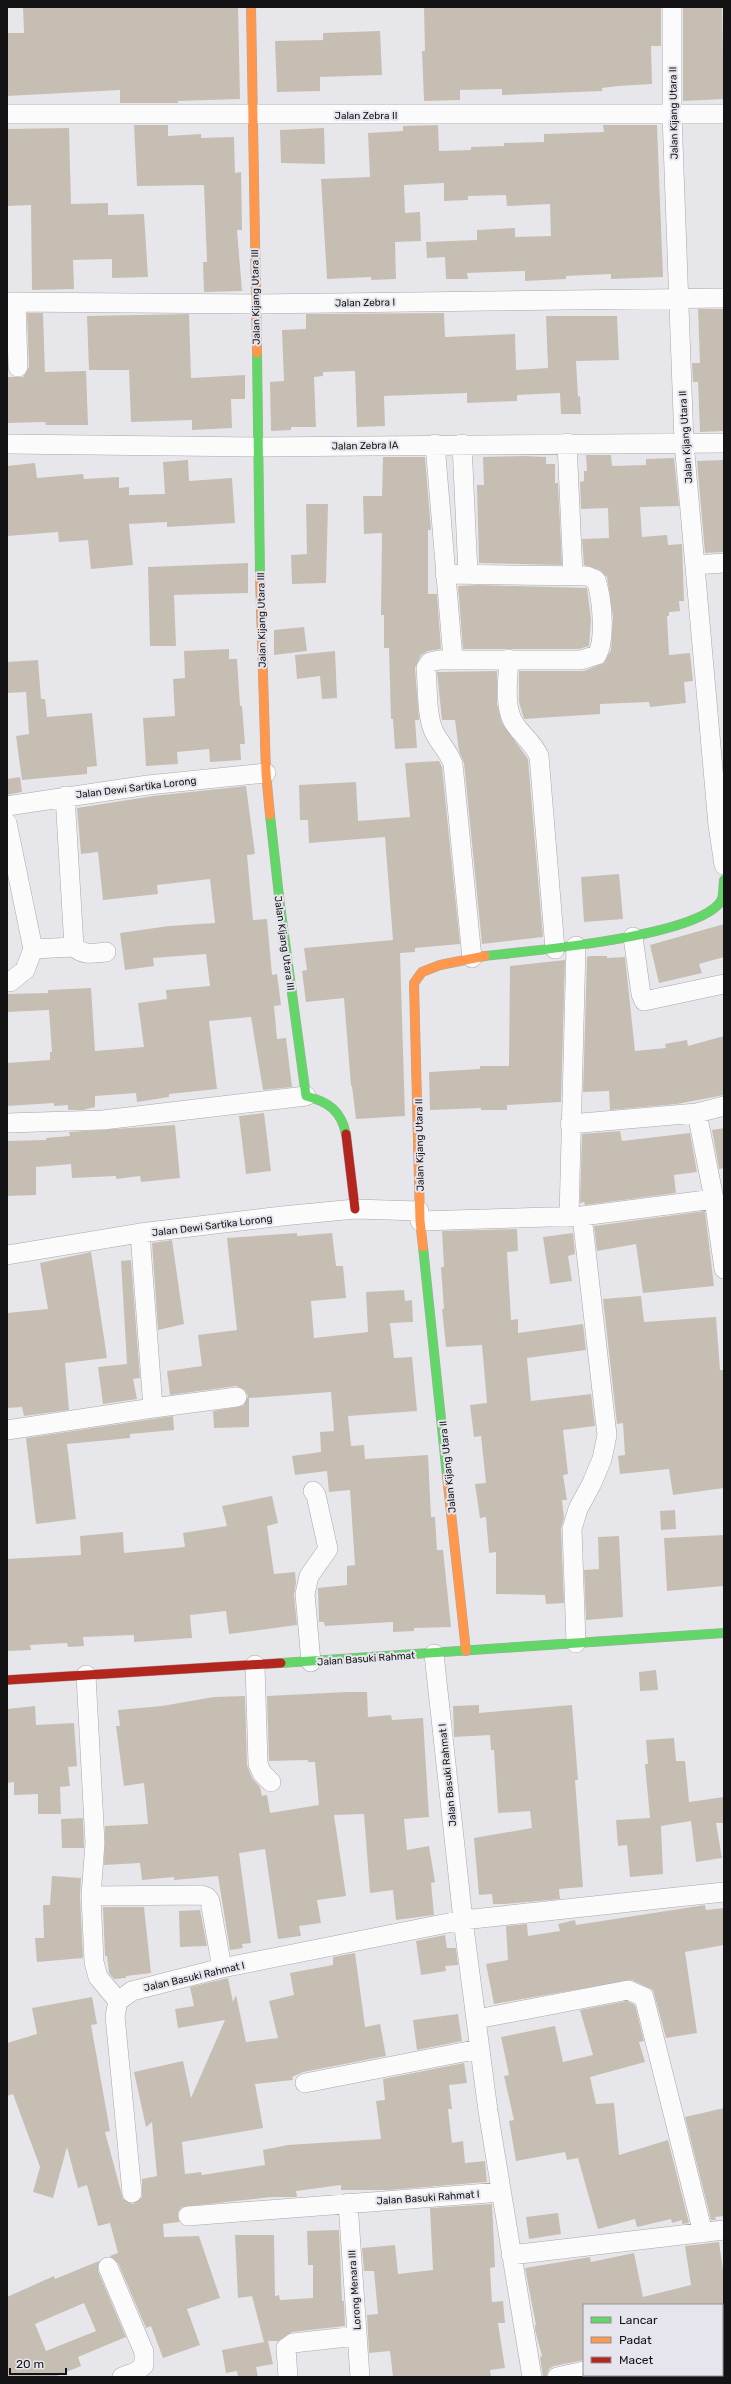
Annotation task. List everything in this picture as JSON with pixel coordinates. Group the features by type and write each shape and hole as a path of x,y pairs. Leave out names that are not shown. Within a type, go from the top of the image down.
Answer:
{"main road":[{"name":"Jalan Kijang Utara III","path":"251,7 257,447 266,773 280,906 306,1096"},
{"name":"Jalan Kijang Utara II","path":"466,1651 420,1216 414,983 422,972 429,968 472,958 576,946 633,937 711,912 722,900 724,880"},
{"path":"306,1096 328,1103 342,1116 349,1156 355,1209"},
{"name":"Jalan Basuki Rahmat","path":"7,1680 434,1654 724,1633"}],"street":[{"name":"Jalan Kijang Utara II","path":"672,7 672,115 677,298 684,443 695,565 718,758 718,825 724,865"},
{"name":"Jalan Zebra II","path":"7,114 724,114"},
{"name":"Jalan Zebra I","path":"12,303 256,304 724,298"},
{"path":"12,303 18,366"},
{"name":"Jalan Zebra IA","path":"7,444 257,447 567,442 724,443"},
{"path":"567,442 573,575"},
{"path":"435,444 453,660"},
{"path":"462,444 468,574"},
{"path":"695,565 724,563"},
{"path":"445,574 587,576 596,580 599,588 602,631 601,649 597,655 581,660 509,659 434,661 430,662 426,668 431,721 434,733 448,751 453,764 472,958"},
{"path":"509,659 508,694 511,718 534,745 539,756 555,948"},
{"name":"Jalan Dewi Sartika Lorong","path":"7,806 65,796 148,785 266,773"},
{"path":"65,796 74,947"},
{"path":"7,823 33,949 25,970 10,982"},
{"path":"633,937 640,994 644,1001 724,984"},
{"path":"576,946 570,1124 576,1216 607,1435 602,1459 592,1483 578,1508 572,1528 576,1643"},
{"path":"33,949 74,947 80,952 86,954 106,952"},
{"path":"7,1123 103,1120 306,1096"},
{"path":"570,1124 697,1113 724,1106"},
{"path":"697,1113 714,1199 724,1269"},
{"name":"Jalan Dewi Sartika Lorong","path":"7,1255 140,1233 355,1209 420,1216 576,1216 714,1199"},
{"path":"140,1233 153,1408"},
{"path":"7,1430 237,1397"},
{"path":"311,1662 305,1594 309,1576 328,1549 316,1495 313,1491"},
{"name":"Jalan Basuki Rahmat I","path":"434,1654 480,2048 501,2192 532,2377"},
{"path":"255,1665 258,1764 262,1773 271,1782"},
{"path":"86,1675 95,1843 91,1896 94,1962 98,1977 118,2001 115,2016 132,2193"},
{"name":"Jalan Basuki Rahmat I","path":"118,2001 132,1991 222,1968 464,1920 724,1892"},
{"path":"91,1896 201,1895 207,1897 210,1901 222,1968"},
{"path":"477,2019 628,1990 644,1997 703,2233"},
{"path":"305,2082 480,2048"},
{"name":"Jalan Basuki Rahmat I","path":"188,2216 501,2192"},
{"name":"Lorong Menara III","path":"348,2203 360,2377"},
{"path":"511,2255 724,2230"},
{"path":"108,2267 144,2352 144,2365 136,2372 122,2377"},
{"path":"288,2377 286,2348 293,2343 357,2336"},
{"path":"557,2377 583,2371"}],"building":[{"path":"23,7 238,7 240,99 178,101 178,103 120,103 120,90 7,96 7,33 24,33"},
{"path":"424,7 661,7 661,46 651,46 652,84 602,88 602,91 502,95 502,89 460,90 460,100 424,101 422,51 425,51"},
{"path":"683,7 722,7 724,99 683,101"},
{"path":"380,31 382,75 320,77 320,91 277,92 275,41 323,40 323,33"},
{"path":"134,125 168,125 168,136 201,134 201,138 234,137 235,173 241,172 242,230 237,230 242,291 204,292 203,262 207,262 204,185 137,186"},
{"path":"438,125 439,151 471,150 471,147 504,146 504,143 544,142 544,134 604,132 603,125 657,125 663,277 611,279 611,274 566,276 566,279 525,281 525,271 467,273 468,279 446,279 445,257 427,258 426,242 477,240 477,230 515,228 515,237 551,236 550,204 507,206 506,195 468,196 468,200 444,201 444,183 404,185 405,213 420,212 421,241 395,242 396,279 371,280 371,277 327,279 321,179 370,177 368,133 403,131 403,126"},
{"path":"69,128 71,204 108,203 108,215 144,214 148,277 112,278 112,259 73,260 74,289 32,290 31,205 7,206 7,129"},
{"path":"324,128 325,164 281,163 280,130"},
{"path":"698,309 724,309 724,431 700,432 698,382 693,382 692,363 700,363"},
{"path":"27,313 43,313 45,372 86,371 88,425 46,425 45,422 7,423 7,377 23,377 29,367"},
{"path":"444,313 445,337 515,334 516,370 548,368 546,316 617,316 619,360 576,361 578,397 580,396 581,414 561,414 560,393 517,395 517,401 467,403 467,393 384,396 385,426 357,427 355,371 323,372 323,376 314,377 316,427 291,427 291,430 271,431 270,382 284,381 282,330 306,329 306,314"},
{"path":"189,314 191,378 245,375 245,399 231,399 232,428 192,430 192,420 131,422 129,370 89,370 87,316"},
{"path":"586,455 611,455 612,466 646,465 646,459 674,458 679,506 640,507 642,537 667,535 668,545 682,544 684,601 679,601 680,611 669,612 669,616 667,616 669,655 690,653 693,681 684,682 686,703 650,707 649,702 600,704 600,714 524,719 519,702 519,671 584,671 604,663 611,650 613,617 607,577 600,570 584,565 582,539 609,538 608,508 581,509 580,482 584,481 584,471 587,471"},
{"path":"383,457 425,457 431,530 428,530 428,594 437,594 441,649 428,651 421,655 415,668 419,720 415,720 417,748 395,749 393,719 391,719 389,648 384,648 384,615 381,615 382,533 364,534 363,496 382,496"},
{"path":"483,457 546,457 546,464 555,464 555,483 558,483 562,565 479,563 477,485 484,485"},
{"path":"188,460 189,481 232,478 235,523 167,527 167,522 129,524 133,565 91,569 88,540 59,542 58,532 7,536 7,466 35,463 37,478 83,474 84,479 119,477 119,488 129,487 129,495 165,494 163,462"},
{"path":"724,460 724,552 705,553 697,461"},
{"path":"306,504 328,504 326,583 292,584 291,555 307,554"},
{"path":"248,563 248,593 174,595 176,646 150,646 148,567"},
{"path":"477,585 587,588 591,619 589,646 579,649 463,649 458,586"},
{"path":"304,627 307,651 274,655 274,630"},
{"path":"229,649 229,659 237,659 240,706 242,706 245,744 240,744 241,760 210,762 209,749 177,752 178,764 146,766 143,718 175,716 173,679 185,678 184,651"},
{"path":"335,651 337,698 322,699 320,676 297,679 295,655"},
{"path":"38,660 41,699 45,699 47,717 92,713 97,766 87,767 87,774 22,780 16,736 29,734 26,692 7,693 7,662"},
{"path":"497,671 497,704 502,723 528,759 543,937 482,944 464,763 459,751 455,720 442,720 437,672"},
{"path":"439,761 442,767 460,944 415,948 415,952 400,953 405,1116 356,1119 351,1086 344,998 306,1002 302,971 307,970 304,948 393,940 385,837 309,843 308,820 300,820 299,785 356,782 358,821 410,817 405,763"},
{"path":"20,777 22,792 7,795 7,779"},
{"path":"246,786 255,854 247,855 253,920 267,919 272,975 277,974 281,1005 274,1006 277,1039 286,1038 292,1087 263,1090 251,1017 209,1021 217,1089 169,1094 169,1097 137,1102 136,1093 95,1096 95,1107 83,1110 68,1110 68,1105 54,1106 54,1103 7,1106 7,1063 50,1060 50,1052 52,1052 49,1010 7,1012 7,994 48,993 48,990 91,988 95,1051 144,1047 138,1003 167,999 166,990 210,986 206,954 153,958 154,966 125,970 120,933 169,926 215,923 210,879 157,885 158,894 103,900 98,852 81,854 77,808 153,796"},
{"path":"619,874 623,919 584,922 581,877"},
{"path":"724,924 724,957 699,964 702,973 659,983 650,945"},
{"path":"607,956 607,958 625,957 635,1051 666,1048 665,1044 687,1040 688,1046 724,1036 724,1095 677,1104 610,1110 609,1091 583,1092 587,957"},
{"path":"565,960 561,1102 507,1105 507,1110 481,1110 481,1108 430,1110 429,1072 480,1069 480,1066 509,1066 510,966"},
{"path":"264,1113 271,1171 246,1174 239,1116"},
{"path":"175,1125 180,1178 141,1182 140,1176 116,1179 116,1176 72,1178 71,1164 36,1167 36,1195 7,1196 7,1141 46,1140 46,1138 70,1136 69,1132"},
{"path":"724,1128 724,1168 719,1169 712,1130"},
{"path":"620,1131 622,1141 690,1133 697,1172 674,1175 676,1193 585,1205 584,1202 580,1203 582,1134"},
{"path":"705,1211 714,1286 643,1293 636,1244 597,1251 594,1226"},
{"path":"517,1229 518,1251 507,1252 511,1320 518,1319 518,1333 583,1324 586,1350 527,1358 531,1401 591,1394 595,1426 563,1430 568,1474 563,1475 567,1500 562,1500 564,1518 561,1529 564,1603 546,1604 545,1595 496,1594 496,1552 489,1553 486,1517 480,1518 475,1484 486,1483 481,1436 474,1437 470,1405 487,1403 482,1345 446,1347 442,1309 444,1309 441,1267 444,1267 442,1231"},
{"path":"297,1233 297,1236 332,1233 336,1266 343,1266 346,1298 311,1301 314,1338 368,1332 366,1292 404,1290 405,1301 412,1300 413,1322 390,1323 394,1358 412,1357 417,1411 348,1416 351,1446 364,1445 365,1459 428,1455 431,1517 435,1517 437,1550 443,1550 451,1627 414,1628 414,1631 393,1632 393,1622 325,1626 324,1622 319,1622 318,1588 347,1585 347,1566 355,1565 350,1490 329,1492 327,1471 295,1475 292,1456 321,1452 320,1432 334,1431 331,1392 249,1398 249,1427 214,1428 213,1411 243,1406 248,1396 245,1390 236,1386 170,1395 167,1371 202,1366 198,1335 237,1330 227,1238"},
{"path":"573,1233 575,1254 568,1256 572,1281 550,1284 543,1237"},
{"path":"172,1240 184,1324 158,1330 152,1243"},
{"path":"91,1252 107,1358 65,1363 69,1410 24,1416 22,1407 7,1408 7,1313 48,1309 40,1263"},
{"path":"131,1260 140,1378 133,1379 137,1399 103,1404 98,1367 127,1364 121,1261"},
{"path":"641,1296 644,1322 716,1317 720,1370 724,1370 724,1488 673,1495 669,1469 620,1474 618,1456 625,1455 623,1423 617,1424 603,1299"},
{"path":"173,1416 174,1430 130,1434 130,1438 67,1444 76,1519 36,1524 26,1438"},
{"path":"272,1496 278,1523 267,1526 274,1574 295,1572 296,1583 294,1595 297,1625 229,1634 226,1611 190,1615 192,1638 134,1642 134,1635 83,1637 84,1646 68,1647 67,1643 30,1645 31,1650 7,1651 7,1559 81,1555 80,1536 123,1532 124,1553 185,1547 183,1533 227,1526 222,1506"},
{"path":"675,1510 676,1529 661,1530 660,1511"},
{"path":"724,1535 724,1586 667,1591 664,1538"},
{"path":"619,1536 623,1617 586,1620 584,1570 599,1569 598,1537"},
{"path":"656,1670 658,1690 640,1691 639,1672"},
{"path":"367,1692 368,1717 391,1715 392,1720 423,1718 429,1817 404,1819 407,1850 429,1846 435,1882 431,1883 434,1915 396,1920 393,1890 370,1893 364,1814 334,1815 346,1896 317,1900 321,1923 299,1926 301,1936 278,1939 265,1849 239,1853 251,1943 242,1944 243,1948 230,1950 218,1876 174,1880 174,1877 142,1880 140,1863 104,1865 105,1826 148,1824 144,1783 124,1786 116,1726 120,1726 118,1710 162,1706 214,1697 245,1696 247,1765 252,1778 260,1787 262,1796 267,1795 270,1813 319,1805 315,1762 308,1762 308,1760 269,1761 267,1696"},
{"path":"479,1705 479,1713 572,1705 578,1780 575,1780 583,1887 559,1889 560,1899 493,1904 492,1894 479,1895 474,1838 532,1828 530,1811 498,1813 494,1750 491,1750 490,1735 454,1737 453,1706"},
{"path":"35,1706 36,1725 74,1723 77,1766 68,1767 70,1786 60,1787 61,1814 38,1814 38,1794 14,1795 14,1782 7,1783 7,1709"},
{"path":"674,1738 676,1761 685,1761 689,1802 724,1797 724,1823 716,1823 722,1858 696,1862 691,1821 661,1826 663,1874 630,1877 627,1845 618,1846 616,1820 650,1818 645,1764 648,1764 646,1740"},
{"path":"83,1818 84,1848 62,1848 61,1819"},
{"path":"52,1876 81,1878 80,1896 83,1958 37,1962 35,1938 44,1938 43,1905 50,1905"},
{"path":"705,1905 706,1910 724,1908 724,1945 685,1952 697,2033 666,2038 653,1990 632,1980 494,2004 486,1964 508,1960 506,1926 527,1924 528,1936 560,1931 558,1924 575,1920 576,1925"},
{"path":"103,1907 144,1907 151,1973 114,1979 109,1973 107,1956 105,1956"},
{"path":"200,1910 207,1946 180,1947 179,1911"},
{"path":"445,1935 447,1948 456,1948 458,1965 445,1966 446,1971 421,1975 416,1941"},
{"path":"355,1953 365,2027 380,2024 386,2056 303,2072 292,2077 293,2080 255,2084 263,2128 182,2142 185,2174 201,2172 202,2175 265,2165 263,2150 288,2145 381,2139 376,2101 385,2100 383,2079 464,2063 467,2083 449,2085 452,2109 448,2109 452,2143 463,2141 465,2163 485,2161 487,2182 389,2190 341,2190 341,2185 296,2191 297,2197 271,2197 182,2207 178,2212 179,2222 163,2224 164,2237 199,2236 220,2298 187,2309 200,2345 163,2358 151,2326 146,2328 118,2263 110,2256 118,2253 110,2223 98,2226 87,2185 78,2188 67,2147 53,2198 33,2192 40,2167 13,2094 7,2096 7,2043 37,2034 32,2008 92,1997 97,2024 91,2025 110,2131 105,2132 123,2199 133,2204 142,2197 142,2179 157,2176 152,2122 146,2127 134,2072 183,2061 191,2098 225,2020 178,2028 175,2009 194,2006 190,1987 228,1978 233,2002 236,1995 246,2042 278,2038 269,2001 294,1995 290,1973 333,1965 333,1957"},
{"path":"627,2001 635,2005 644,2041 639,2042 645,2062 590,2077 596,2104 614,2103 619,2155 668,2140 689,2223 682,2224 682,2220 672,2223 671,2219 637,2227 635,2219 598,2229 578,2158 567,2160 565,2152 516,2161 509,2121 514,2120 504,2076 509,2075 501,2037 555,2026 563,2062 593,2055 580,2010"},
{"path":"458,2014 462,2041 417,2050 413,2020"},
{"path":"724,2108 724,2216 715,2217 716,2220 711,2220 685,2117"},
{"path":"492,2204 495,2267 490,2268 492,2302 503,2301 505,2323 498,2323 505,2368 490,2370 491,2377 393,2377 390,2351 369,2353 367,2315 378,2314 374,2271 364,2271 362,2248 395,2245 398,2274 433,2270 430,2208"},
{"path":"558,2213 561,2234 529,2239 526,2217"},
{"path":"339,2230 342,2301 344,2301 345,2326 292,2332 278,2341 268,2341 273,2364 256,2367 258,2377 238,2377 237,2371 226,2373 222,2350 264,2342 252,2296 238,2298 235,2235 274,2235 275,2296 279,2295 280,2300 313,2298 313,2265 308,2265 307,2231"},
{"path":"719,2242 724,2277 724,2305 583,2304 583,2360 554,2366 549,2369 546,2377 543,2377 540,2357 542,2356 535,2330 536,2325 525,2268 590,2257 591,2262 634,2253 643,2297 691,2285 685,2246"},
{"path":"99,2261 98,2271 126,2337 78,2357 81,2366 54,2377 7,2377 7,2297 54,2276 55,2279","holes":["84,2303 96,2331 46,2351 35,2324"]}],"traffic: fast":[{"path":"257,353 260,575"},
{"path":"270,815 280,905 306,1096 321,1101 333,1109 341,1119 346,1134"},
{"path":"485,956 611,940 648,933 681,924 706,913 721,901 724,880"},
{"path":"423,1247 447,1476"},
{"path":"281,1663 724,1633"}],"traffic: slow":[{"path":"251,7 257,353"},
{"path":"260,575 266,773 270,815"},
{"path":"423,1247 420,1221 414,983 422,972 440,965 485,956"},
{"path":"447,1476 466,1651"}],"traffic: jam":[{"path":"346,1134 355,1209"},
{"path":"7,1680 281,1663"}]}
